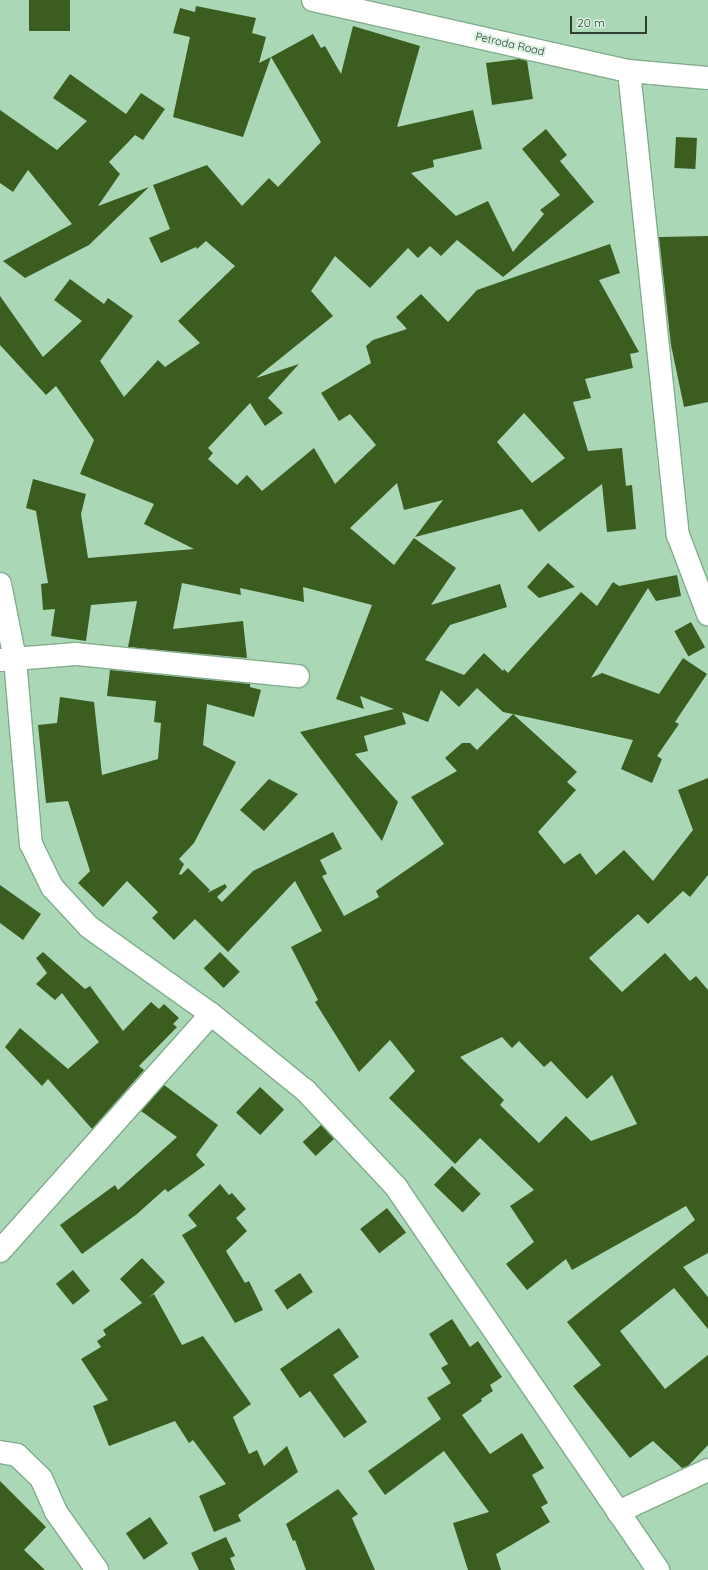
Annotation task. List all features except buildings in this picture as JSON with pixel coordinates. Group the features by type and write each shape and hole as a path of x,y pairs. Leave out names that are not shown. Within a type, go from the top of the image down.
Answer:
{"street":[{"name":"Petroda Road","path":"313,0 629,71 708,78"},
{"path":"629,71 678,535 708,614"},
{"path":"0,584 31,844 52,887 89,927 211,1014 306,1091 396,1187 658,1570"},
{"path":"8,660 76,654 298,676"},
{"path":"0,1251 211,1014"},
{"path":"0,1452 17,1455 41,1478 56,1512 97,1570"},
{"path":"618,1512 708,1470"}]}
